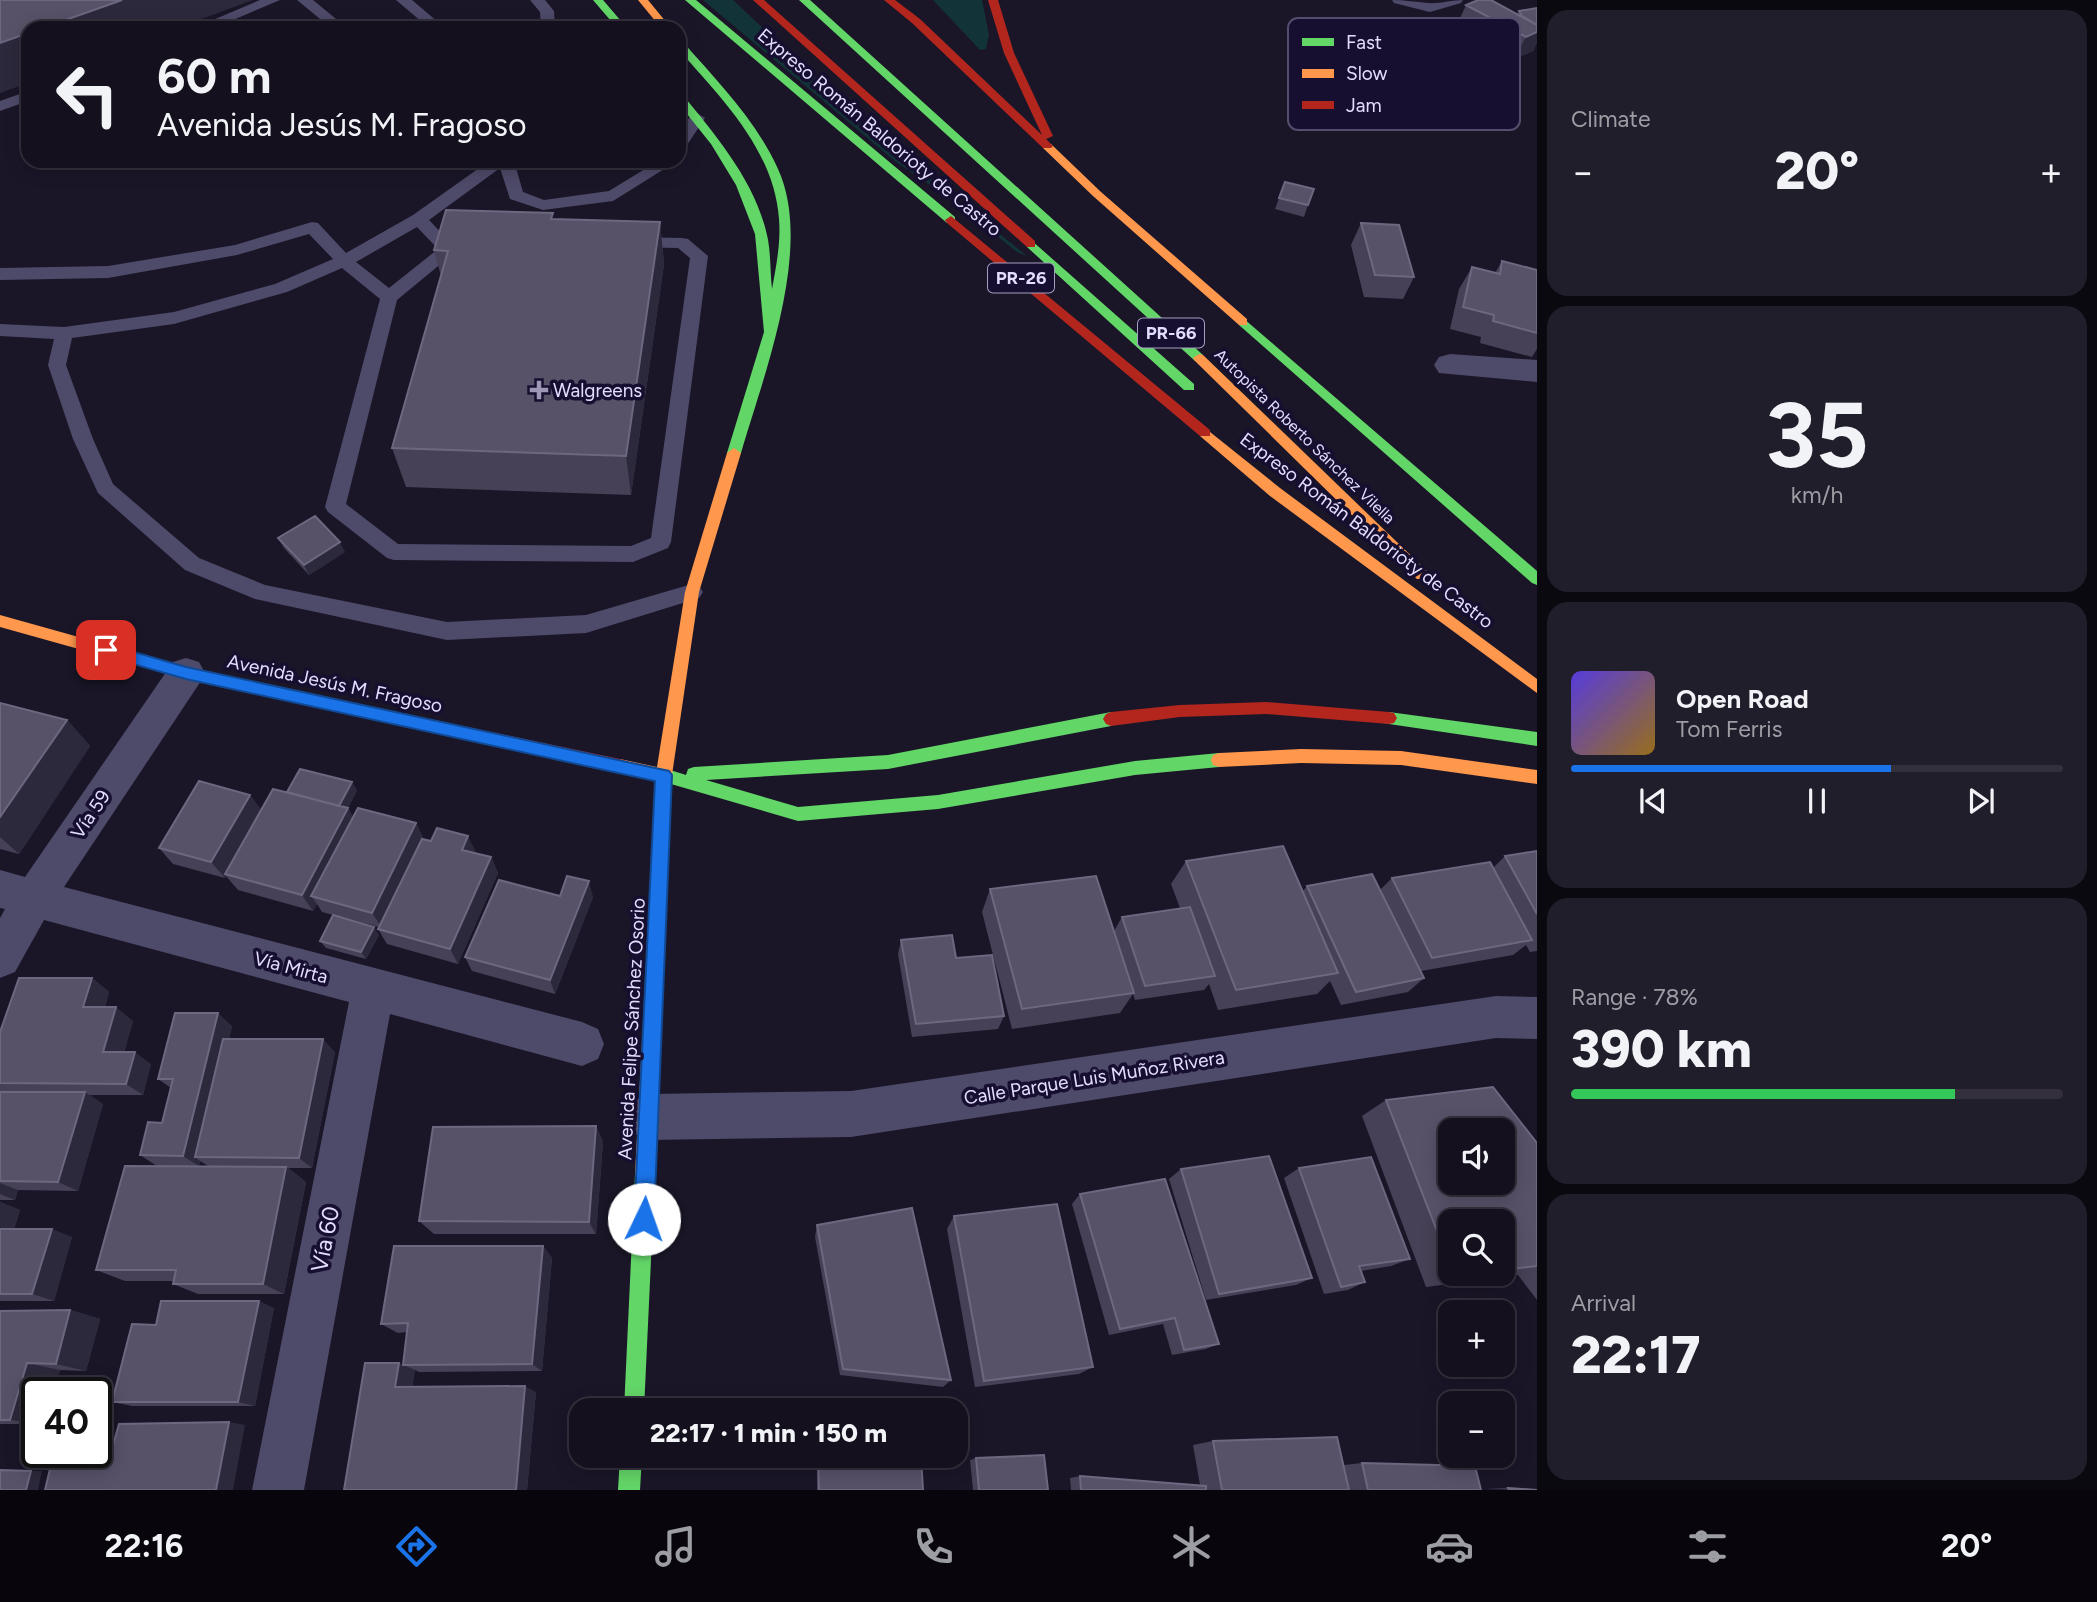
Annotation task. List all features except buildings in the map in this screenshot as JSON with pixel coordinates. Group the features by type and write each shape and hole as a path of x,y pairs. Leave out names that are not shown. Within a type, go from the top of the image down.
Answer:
{"main road":[{"path":"598,0 616,21"},
{"path":"643,0 660,21"},
{"name":"Expreso Román Baldorioty de Castro","path":"690,0 1275,492 1532,682"},
{"path":"758,0 1196,394"},
{"name":"Autopista Roberto Sánchez Vilella","path":"804,0 1239,395 1532,682"},
{"path":"889,0 916,21 1058,157 1537,579"},
{"path":"903,0 916,21"},
{"path":"993,0 999,30 1013,64 1058,157"},
{"path":"686,53 752,133 774,171 781,193 786,245 770,332"},
{"path":"686,105 743,184 761,234 770,332"},
{"name":"Avenida Felipe Sánchez Osorio","path":"635,1398 664,775 692,592 770,332"},
{"path":"1291,482 1356,550"},
{"name":"Avenida Jesús M. Fragoso","path":"0,621 186,673 664,775"},
{"path":"664,775 888,762 1098,720 1180,711 1266,708 1336,712 1416,720 1537,739"},
{"path":"664,775 797,814 938,802 1135,768 1223,760 1301,756 1401,758 1537,776"},
{"path":"629,1490 630,1468"}],"street":[{"path":"1450,365 1537,371"},
{"name":"Vía 59","path":"0,958 16,894 186,673"},
{"name":"Vía Mirta","path":"16,894 582,1044"},
{"name":"Vía 60","path":"278,1490 373,989"},
{"name":"Calle Parque Luis Muñoz Rivera","path":"649,1117 851,1114 1496,1017 1537,1018"}],"lane":[{"path":"219,21 273,0"},
{"path":"304,0 331,21"},
{"path":"404,0 430,21"},
{"path":"537,0 547,11 548,21"},
{"path":"1399,0 1430,8 1456,0"},
{"path":"0,106 21,98"},
{"path":"686,134 697,118"},
{"path":"2,331 64,332 174,318 281,288 344,261 419,219 490,168"},
{"path":"508,168 516,195 543,205 613,196 658,168"},
{"path":"419,219 448,249"},
{"path":"0,274 108,272 237,250 312,227 344,261 389,298"},
{"path":"485,239 472,239 448,249 389,298 335,508 394,552 633,554 661,542 699,256 682,243 616,242"},
{"path":"64,332 57,365 83,439 105,488 192,564 262,593 447,631 586,624 692,592"}],"green space":[{"path":"703,0 733,0 857,116 855,117 1027,256 1017,252 951,199 896,162"},
{"path":"933,0 982,0 989,35 986,49 980,50"}],"traffic: fast":[{"path":"598,0 616,21"},
{"path":"690,0 951,220"},
{"path":"804,0 1199,358"},
{"path":"686,52 747,124 774,170 782,195 784,248 770,332"},
{"path":"686,106 716,143 742,185 761,234 770,332 734,453"},
{"path":"1031,244 1189,387"},
{"path":"1243,322 1537,579"},
{"path":"1389,718 1537,739"},
{"path":"694,774 888,762 1111,719"},
{"path":"664,775 798,814 938,802 1135,768 1219,760"},
{"path":"635,1398 645,1174"},
{"path":"629,1490 630,1468"}],"traffic: slow":[{"path":"643,0 660,21"},
{"path":"1047,146 1097,194 1243,322"},
{"path":"1199,358 1422,575"},
{"path":"1205,433 1275,492 1537,687"},
{"path":"664,775 692,592 734,453"},
{"path":"0,621 186,673 363,711"},
{"path":"1219,760 1301,756 1401,758 1537,777"},
{"path":"620,766 664,775 645,1174"}],"traffic: jam":[{"path":"758,0 1031,244"},
{"path":"889,0 916,21 1047,146"},
{"path":"993,0 1009,53 1048,136"},
{"path":"951,220 1205,433"},
{"path":"1111,719 1180,711 1266,708 1389,718"},
{"path":"363,711 620,766"}],"place":[{"name":"Walgreens","path":"539,390"}],"route":[{"path":"106,650 186,673 664,775 644,1219"}]}
